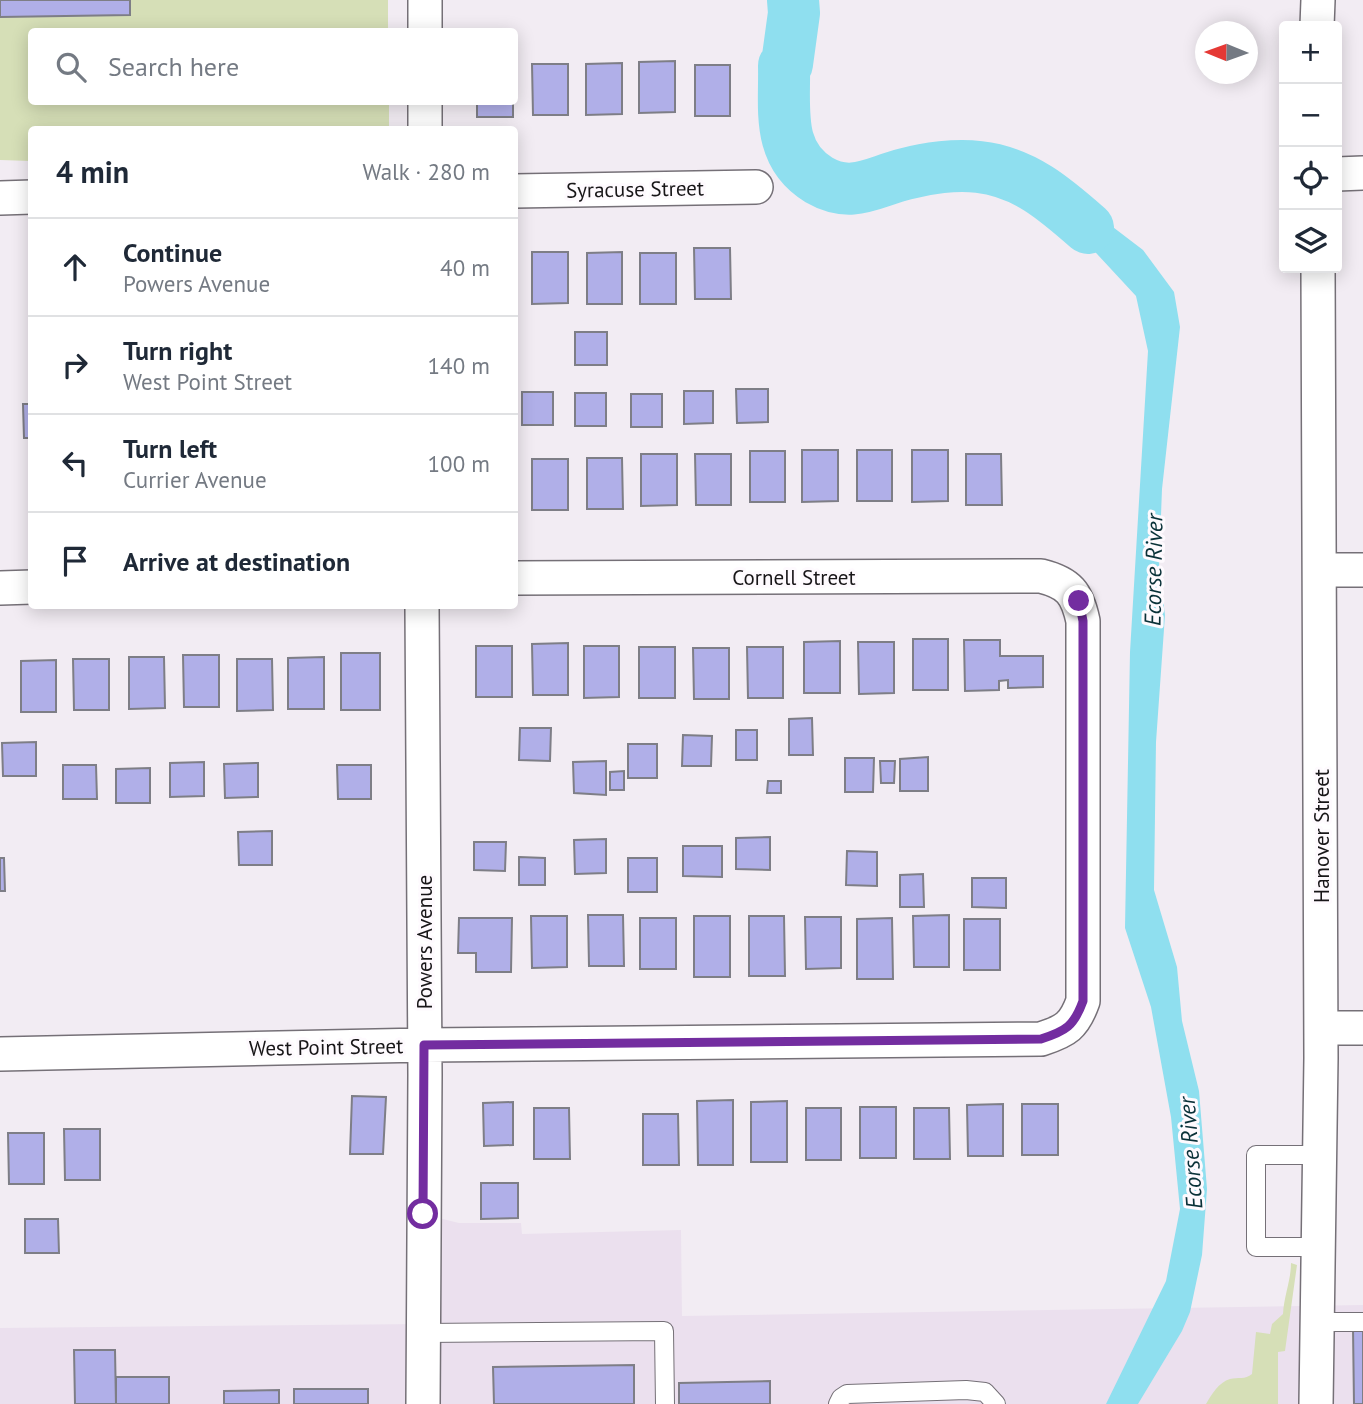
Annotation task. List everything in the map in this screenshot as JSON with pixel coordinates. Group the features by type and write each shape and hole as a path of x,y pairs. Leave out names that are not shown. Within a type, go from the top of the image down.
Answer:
{"street":[{"path":"425,0 425,28"},
{"path":"1318,0 1318,21"},
{"path":"425,105 425,126"},
{"path":"1342,174 1363,173"},
{"name":"Syracuse Street","path":"518,191 756,187"},
{"path":"0,198 28,197"},
{"name":"Hanover Street","path":"1316,1404 1321,1155 1318,273"},
{"path":"1320,570 1363,570"},
{"name":"Cornell Street","path":"518,578 1041,576 1070,588 1079,601 1083,621 1083,1001 1076,1019 1069,1026"},
{"path":"0,588 28,587"},
{"name":"Powers Avenue","path":"422,609 423,1404"},
{"name":"West Point Street","path":"0,1054 424,1045 1041,1039 1062,1033 1069,1026"},
{"path":"1321,1028 1363,1028"}],"lane":[{"path":"1319,1247 1255,1247 1256,1155 1321,1155"},
{"path":"1317,1322 1363,1322"},
{"path":"424,1334 664,1331 665,1404"},
{"path":"838,1404 847,1394 966,1390 985,1392 996,1404"}],"shaded area":[{"path":"423,1214 459,1223 521,1223 522,1234 681,1230 682,1316 1363,1305 1363,1404 0,1404 0,1328 423,1324"}],"green space":[{"path":"130,0 388,0 388,28 28,28 28,105 389,105 389,126 28,126 28,161 0,160 0,17 130,15"},
{"path":"1291,1263 1297,1265 1285,1351 1278,1352 1278,1404 1206,1404 1222,1383 1252,1374 1256,1332 1270,1334 1272,1324 1283,1314"}],"water":[{"path":"1039,170 1047,173 1143,250 1174,292 1180,327 1162,489 1159,568 1165,615 1156,742 1154,890 1177,967 1182,1021 1199,1091 1207,1189 1202,1255 1190,1312 1182,1331 1138,1404 1106,1404 1166,1281 1180,1209 1171,1117 1151,1007 1125,928 1130,652 1148,351 1136,296 1072,227 1029,191"}],"building":[{"path":"0,0 130,0 130,15 0,17"},
{"path":"675,61 675,112 639,113 639,62"},
{"path":"622,63 622,114 586,115 586,64"},
{"path":"532,64 568,64 568,115 533,115"},
{"path":"695,65 730,65 730,116 695,116"},
{"path":"477,105 513,105 513,117 477,117"},
{"path":"694,248 730,248 731,299 695,299"},
{"path":"532,252 568,252 568,303 532,304"},
{"path":"622,252 622,304 587,304 587,253"},
{"path":"640,253 676,253 676,304 640,304"},
{"path":"575,332 607,332 607,365 575,365"},
{"path":"736,389 768,389 768,422 737,423"},
{"path":"684,391 713,391 713,423 684,424"},
{"path":"522,392 553,392 553,425 522,425"},
{"path":"575,393 606,393 606,426 575,426"},
{"path":"631,394 662,394 662,427 631,427"},
{"path":"23,404 28,404 28,438 24,438"},
{"path":"802,450 838,450 838,501 802,502"},
{"path":"857,450 892,450 892,501 857,501"},
{"path":"912,450 948,450 948,501 912,502"},
{"path":"750,451 785,451 785,502 750,502"},
{"path":"641,454 677,454 677,505 641,506"},
{"path":"695,454 731,454 731,505 696,505"},
{"path":"966,454 1001,454 1002,505 966,505"},
{"path":"587,458 622,458 623,509 587,509"},
{"path":"532,459 568,459 568,510 532,510"},
{"path":"913,639 948,639 948,690 913,690"},
{"path":"964,640 1000,640 1000,656 1043,656 1043,687 1008,688 1008,680 999,681 999,690 965,691"},
{"path":"840,641 840,693 804,693 804,642"},
{"path":"858,642 894,642 894,693 859,694"},
{"path":"568,643 568,695 533,695 532,644"},
{"path":"476,646 512,646 512,697 476,697"},
{"path":"584,646 619,646 619,697 584,698"},
{"path":"639,647 675,647 675,698 639,698"},
{"path":"747,647 783,647 783,698 748,698"},
{"path":"693,648 729,648 729,699 694,699"},
{"path":"341,653 380,653 380,710 341,710"},
{"path":"183,655 219,655 219,707 184,707"},
{"path":"129,657 164,657 165,708 129,709"},
{"path":"324,657 324,709 288,709 288,658"},
{"path":"73,659 109,659 109,710 74,710"},
{"path":"237,659 272,659 273,710 237,711"},
{"path":"56,660 56,712 21,712 21,661"},
{"path":"812,718 813,755 789,755 789,719"},
{"path":"520,728 551,728 550,761 519,760"},
{"path":"736,730 757,730 757,760 736,760"},
{"path":"683,735 712,736 711,766 682,766"},
{"path":"36,742 36,776 3,776 2,743"},
{"path":"628,744 657,744 657,778 628,778"},
{"path":"928,757 928,791 900,791 900,759"},
{"path":"845,758 874,758 873,792 845,792"},
{"path":"606,761 606,795 574,793 573,762"},
{"path":"880,761 895,761 894,783 881,783"},
{"path":"204,762 204,796 170,797 170,763"},
{"path":"258,763 258,797 225,798 224,764"},
{"path":"63,765 96,765 97,799 63,799"},
{"path":"337,765 371,765 371,799 338,799"},
{"path":"150,768 150,803 116,803 116,769"},
{"path":"624,771 624,790 610,790 610,772"},
{"path":"768,781 781,781 781,793 767,793"},
{"path":"272,831 272,865 239,865 238,832"},
{"path":"770,837 770,870 736,869 736,838"},
{"path":"606,839 606,873 575,874 574,840"},
{"path":"474,842 506,842 505,871 474,870"},
{"path":"683,846 722,846 722,877 683,876"},
{"path":"847,851 877,852 877,886 846,885"},
{"path":"519,857 545,858 545,885 519,885"},
{"path":"0,858 4,858 5,891 0,891"},
{"path":"628,858 657,858 657,892 628,892"},
{"path":"923,874 924,907 900,907 900,875"},
{"path":"972,878 1006,878 1006,908 972,907"},
{"path":"588,915 623,915 624,966 589,966"},
{"path":"949,915 949,967 914,967 913,916"},
{"path":"531,916 567,916 567,967 532,968"},
{"path":"694,916 730,916 730,977 694,977"},
{"path":"749,916 784,916 785,976 749,976"},
{"path":"805,917 841,917 841,968 806,969"},
{"path":"459,918 512,918 511,972 476,972 476,953 458,953"},
{"path":"640,918 676,918 676,969 640,969"},
{"path":"892,918 893,979 857,979 857,919"},
{"path":"964,919 1000,919 1000,970 964,970"},
{"path":"352,1096 386,1097 383,1154 350,1154"},
{"path":"733,1100 733,1165 698,1165 697,1101"},
{"path":"787,1101 787,1162 751,1162 751,1102"},
{"path":"513,1102 513,1145 484,1146 483,1103"},
{"path":"1003,1104 1003,1156 968,1156 967,1105"},
{"path":"1022,1104 1058,1104 1058,1155 1022,1155"},
{"path":"860,1107 896,1107 896,1158 860,1158"},
{"path":"534,1108 569,1108 570,1159 534,1159"},
{"path":"806,1108 841,1108 841,1160 806,1160"},
{"path":"914,1108 949,1108 950,1159 914,1159"},
{"path":"643,1114 678,1114 679,1165 643,1165"},
{"path":"64,1129 100,1129 100,1180 65,1180"},
{"path":"8,1133 44,1133 44,1184 9,1184"},
{"path":"481,1183 518,1183 518,1218 481,1219"},
{"path":"25,1219 58,1219 59,1253 25,1253"},
{"path":"1353,1328 1363,1328 1363,1404 1354,1404"},
{"path":"74,1350 115,1350 116,1404 75,1404"},
{"path":"634,1365 634,1404 494,1404 493,1367"},
{"path":"116,1377 169,1377 169,1404 116,1404"},
{"path":"770,1381 770,1404 679,1404 679,1383"},
{"path":"294,1389 368,1389 368,1404 294,1404"},
{"path":"279,1390 279,1404 224,1404 224,1391"}],"waterway":[{"name":"Ecorse River","path":"793,0 794,13 787,64 784,66 786,129 789,144 796,157 805,169 819,180 831,186 852,189 932,168 970,166 995,170 1038,188 1088,228"}],"route":[{"path":"423,1214 424,1045 1041,1039 1062,1033 1076,1019 1083,1001 1083,621 1079,601"}]}
